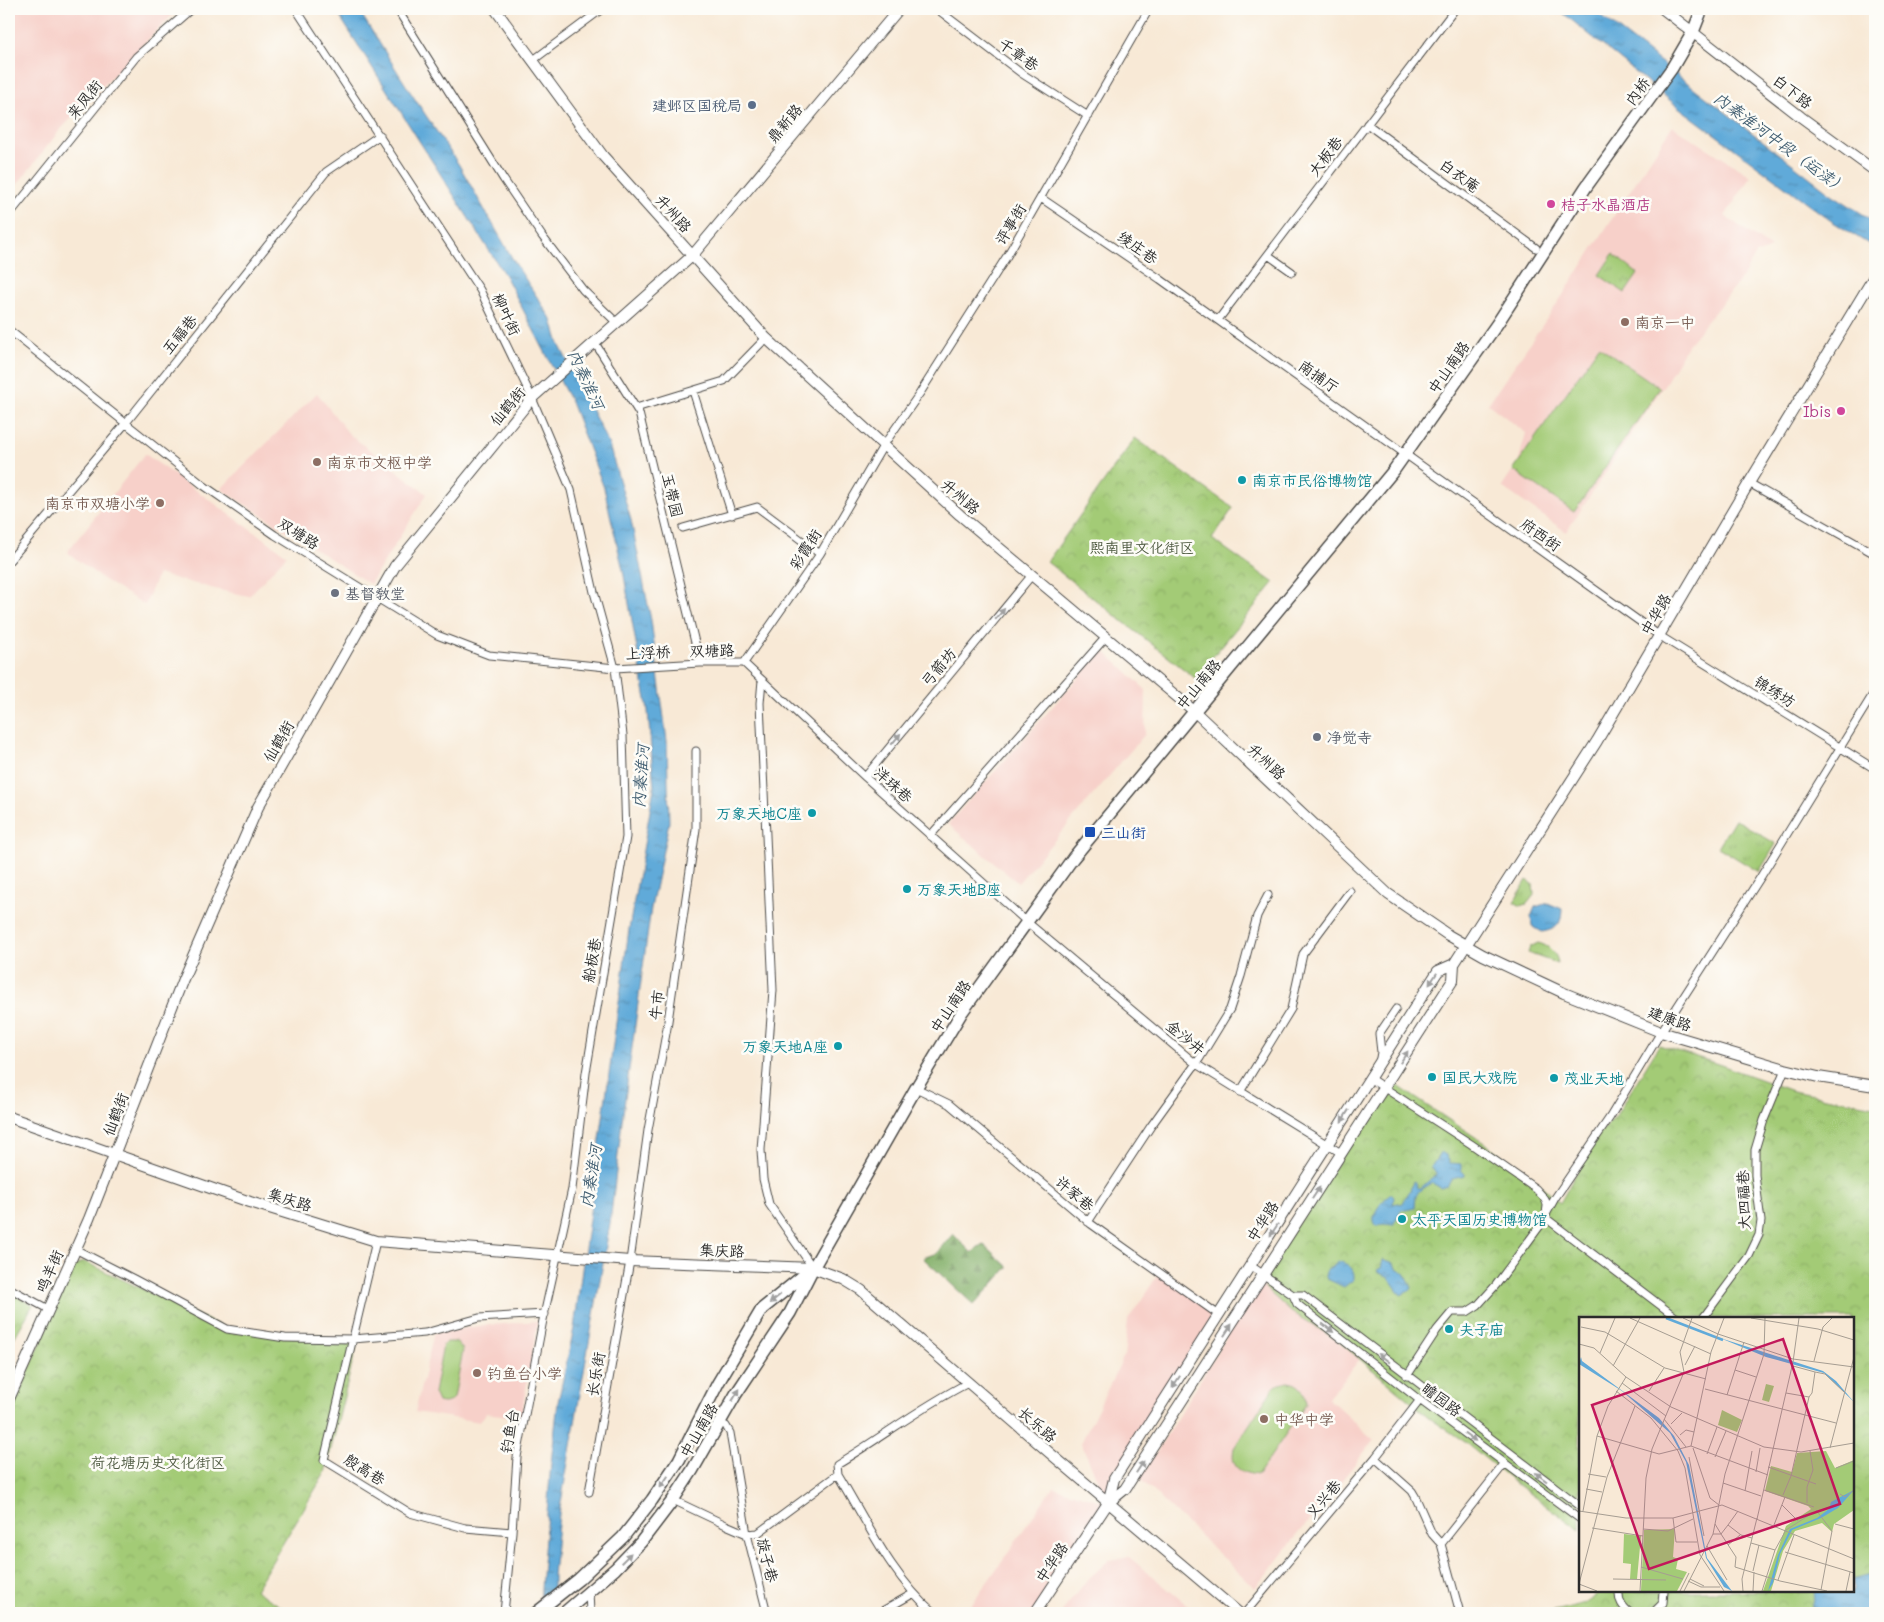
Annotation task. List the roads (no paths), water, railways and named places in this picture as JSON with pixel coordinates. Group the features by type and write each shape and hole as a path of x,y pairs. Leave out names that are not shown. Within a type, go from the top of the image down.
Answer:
{"main road":[{"name":"升州路","path":"495,9 603,156 766,338 960,516 1194,711 1236,753 1388,894 1466,946"},
{"name":"鼎新路","path":"692,256 899,9"},
{"name":"白下路","path":"1663,9 1801,117 1875,171"},
{"path":"1694,32 1702,9"},
{"name":"内桥","path":"1626,132 1672,68 1694,32"},
{"name":"中山南路","path":"564,1613 615,1569 641,1542 692,1472 719,1422 790,1313 813,1268 916,1088 962,1012 1072,858 1334,544 1405,454 1497,324 1586,187 1626,132"},
{"path":"595,343 616,322 692,256"},
{"name":"中华路","path":"1035,1613 1108,1503 1125,1489 1452,980 1454,964 1597,741 1749,483 1875,275"},
{"name":"仙鹤街","path":"115,1155 183,979 258,807 377,598 396,566 532,398 595,343"},
{"name":"建康路","path":"1466,946 1564,993 1661,1032 1786,1069 1818,1077 1875,1086"},
{"name":"中华路","path":"1108,1503 1114,1480 1369,1078 1438,971 1454,964"},
{"name":"集庆路","path":"9,1117 250,1202 376,1241 630,1261 813,1268"},
{"name":"鸣羊街","path":"9,1399 115,1155"},
{"name":"中山南路","path":"536,1613 580,1578 622,1536 652,1500 679,1460 718,1383 762,1309 813,1268"},
{"name":"长乐路","path":"813,1268 843,1279 861,1290 1239,1613"}],"street":[{"name":"来凤街","path":"9,215 136,57 191,9"},
{"name":"柳叶街","path":"296,9 480,290 532,398 571,490 594,592 616,668"},
{"path":"397,9 515,196 583,290 616,322"},
{"path":"532,60 602,9"},
{"name":"千章巷","path":"937,9 1021,73 1088,116"},
{"name":"评事街","path":"883,446 920,393 1041,198 1149,9"},
{"name":"大板巷","path":"1218,320 1455,9"},
{"name":"白衣庵","path":"1367,124 1536,248"},
{"name":"五福巷","path":"9,561 125,424 326,172 380,135"},
{"name":"绫庄巷","path":"1041,198 1218,320"},
{"path":"1268,255 1292,272"},
{"name":"南捕厅","path":"1218,320 1405,454"},
{"name":"双塘路","path":"9,330 203,485 267,530 438,635 488,654 616,668"},
{"path":"636,408 724,382 766,338"},
{"name":"玉带园","path":"595,343 639,413 700,663"},
{"path":"693,391 732,515"},
{"name":"彩霞街","path":"744,663 820,554 883,446"},
{"name":"府西街","path":"1405,454 1660,636"},
{"path":"1749,483 1875,554"},
{"path":"683,528 757,507 820,554"},
{"name":"弓箭坊","path":"865,776 1032,575"},
{"name":"锦绣坊","path":"1660,636 1875,769"},
{"path":"930,836 1106,637"},
{"name":"双塘路","path":"681,664 744,663"},
{"name":"洋珠巷","path":"744,663 930,836 1027,922"},
{"name":"上浮桥","path":"616,668 681,664"},
{"name":"船板巷","path":"559,1256 572,1189 586,1073 626,837 623,735 616,668"},
{"path":"762,680 760,702 772,990 761,1150 763,1178 770,1204 813,1268"},
{"path":"1407,1376 1437,1330 1452,1312 1467,1312 1478,1305 1496,1285 1539,1227 1875,692"},
{"name":"牛市","path":"630,1261 648,1130 667,1028 696,830 696,751"},
{"path":"1240,1092 1292,1009 1303,954 1350,891"},
{"path":"1088,1222 1151,1126 1196,1064 1230,1009 1257,916 1268,895"},
{"name":"金沙井","path":"1027,922 1196,1064 1341,1153"},
{"path":"1379,1064 1381,1052 1380,1034 1396,1009"},
{"name":"大四福巷","path":"1704,1317 1749,1256 1755,1247 1759,1235 1761,1221 1755,1175 1756,1150 1764,1120 1786,1069"},
{"path":"1369,1078 1536,1189 1544,1197 1547,1205 1547,1219 1676,1317"},
{"name":"许家巷","path":"916,1088 949,1104 1088,1222 1219,1315"},
{"name":"殷高巷","path":"376,1241 324,1460 410,1513 465,1528 512,1532"},
{"path":"75,1249 226,1329 285,1338 354,1339 425,1333 479,1318 545,1314"},
{"name":"钓鱼台","path":"504,1613 517,1457 545,1314 559,1256"},
{"name":"长乐街","path":"588,1492 630,1261"},
{"name":"瞻园路","path":"1251,1266 1293,1295 1303,1296 1579,1505"},
{"path":"9,1288 48,1310"},
{"name":"瞻园路","path":"1293,1295 1297,1304 1419,1399 1579,1517"},
{"path":"934,1613 921,1602 867,1527 838,1474 836,1464 871,1444 938,1398 968,1383"},
{"name":"义兴巷","path":"1245,1613 1375,1458 1419,1399 1425,1397 1426,1392 1424,1389"},
{"path":"1430,1407 1428,1403 1430,1398 1437,1398"},
{"path":"719,1422 726,1426 730,1434 747,1534 758,1534 838,1474"},
{"path":"1375,1458 1412,1491 1432,1534 1441,1544 1460,1613"},
{"path":"1441,1544 1505,1463"},
{"name":"旋子巷","path":"673,1500 747,1534 767,1613"},
{"path":"589,1590 590,1613"},
{"path":"1619,1592 1620,1601 1630,1613"},
{"path":"1659,1612 1663,1603 1664,1592"},
{"path":"879,1613 914,1593"}],"water":[{"path":"335,9 358,9 459,165 515,263 552,320 559,344 609,445 631,520 651,620 667,741 669,822 651,908 610,1223 559,1514 553,1575 553,1613 539,1613 551,1463 558,1402 574,1328 629,929 654,788 648,711 623,570 604,488 571,402 506,277"},
{"path":"1558,9 1592,9 1830,193 1875,222 1875,248 1830,220 1677,106"},
{"path":"1548,903 1562,909 1561,919 1555,928 1542,932 1532,926 1531,917 1535,907"},
{"path":"1441,1152 1446,1155 1450,1163 1461,1164 1461,1170 1465,1176 1452,1179 1447,1186 1441,1188 1432,1183 1419,1191 1416,1196 1415,1207 1401,1210 1393,1225 1383,1224 1377,1226 1374,1218 1380,1204 1391,1194 1394,1197 1393,1204 1401,1204 1410,1191 1413,1181 1416,1183 1417,1188 1420,1188 1437,1174 1431,1167"},
{"path":"1383,1259 1394,1263 1396,1269 1405,1273 1412,1287 1409,1291 1401,1295 1389,1278 1378,1272 1377,1270 1381,1268"},
{"path":"1338,1261 1350,1267 1354,1275 1354,1279 1344,1287 1327,1279 1325,1275 1327,1269 1334,1266"},
{"path":"1875,1574 1875,1613 1810,1613 1815,1592 1854,1592 1854,1580"}],"place":[{"name":"建邺区国税局","path":"752,105"},
{"name":"桔子水晶酒店","path":"1551,204"},
{"name":"南京一中","path":"1625,322"},
{"name":"Ibis","path":"1841,411"},
{"name":"南京市文枢中学","path":"317,462"},
{"name":"南京市民俗博物馆","path":"1242,480"},
{"name":"南京市双塘小学","path":"160,503"},
{"name":"基督教堂","path":"335,593"},
{"name":"净觉寺","path":"1317,737"},
{"name":"万象天地C座","path":"812,813"},
{"name":"三山街","path":"1090,832"},
{"name":"万象天地B座","path":"907,889"},
{"name":"万象天地A座","path":"838,1046"},
{"name":"国民大戏院","path":"1432,1077"},
{"name":"茂业天地","path":"1554,1078"},
{"name":"太平天国历史博物馆","path":"1402,1219"},
{"name":"夫子庙","path":"1449,1329"},
{"name":"钓鱼台小学","path":"477,1373"},
{"name":"中华中学","path":"1264,1419"}],"water label":[{"name":"内秦淮河中段（运渎）","path":"1781,142"},
{"name":"内秦淮河","path":"587,379"},
{"name":"内秦淮河","path":"640,776"},
{"name":"内秦淮河","path":"590,1176"}],"park label":[{"name":"熙南里文化街区","path":"1142,547"},
{"name":"荷花塘历史文化街区","path":"158,1462"}]}
